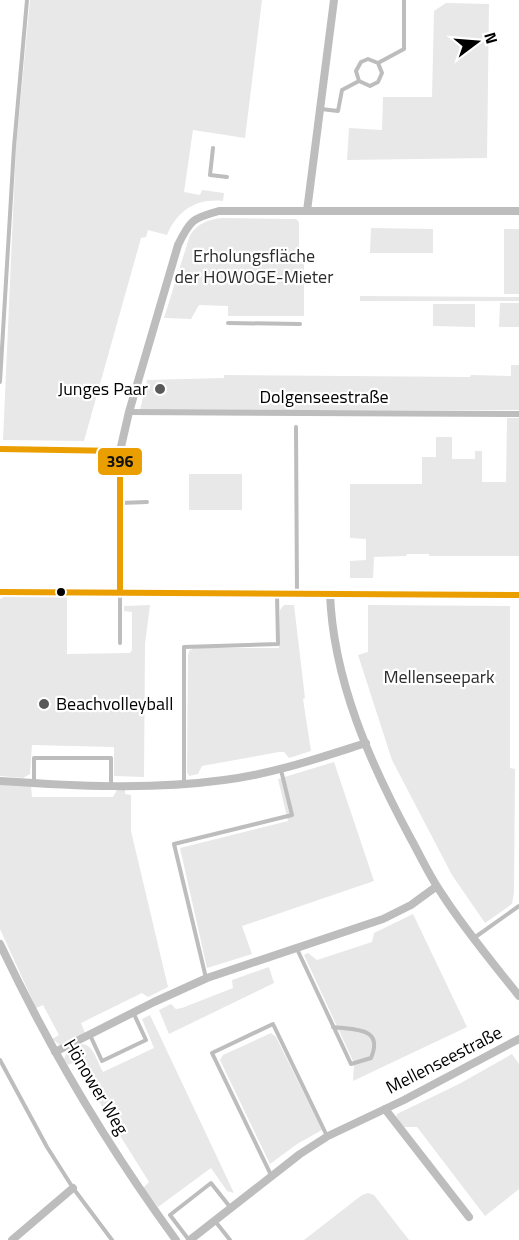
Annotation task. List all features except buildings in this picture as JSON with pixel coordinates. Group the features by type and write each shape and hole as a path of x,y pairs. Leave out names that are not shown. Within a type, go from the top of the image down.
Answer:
{"street":[{"path":"307,211 334,0"},
{"path":"120,592 120,451 129,412 178,245 185,230 196,218 219,211 519,211"},
{"name":"Dolgenseestraße","path":"129,412 519,414"},
{"path":"0,449 120,451"},
{"path":"8,592 519,595"},
{"path":"330,593 331,622 343,677 374,765 437,886 519,996"},
{"path":"0,781 111,785 184,784 225,780 281,770 366,743"},
{"path":"55,1052 133,1012 207,978 237,973 296,948 406,912 437,886"},
{"name":"Hönower Weg","path":"0,944 32,1011 55,1052 134,1182 176,1240"},
{"name":"Mellenseestraße","path":"189,1240 271,1175 328,1136 519,1039"},
{"name":"Mellenseestraße","path":"385,1109 469,1217"},
{"path":"12,1240 73,1188"}],"lane":[{"path":"0,382 14,147 27,0"},
{"path":"378,63 404,49 404,0"},
{"path":"368,59 378,63 382,73 378,82 370,86 359,81 356,71 361,62 368,59"},
{"path":"321,109 338,111 342,90 359,81"},
{"path":"213,148 210,175 227,177"},
{"path":"228,323 300,324"},
{"name":"Dolgenseestraße","path":"296,427 297,594"},
{"path":"120,503 147,502"},
{"path":"120,592 120,643"},
{"path":"184,784 184,646 278,644 277,593"},
{"path":"34,783 34,758 111,758 111,785"},
{"path":"207,978 174,844 292,815 281,770"},
{"path":"474,938 519,906"},
{"name":"Mellenseestraße","path":"296,948 333,1027 351,1064 370,1058 375,1047 374,1037 366,1031 333,1027"},
{"path":"90,1035 102,1061 146,1040 133,1012"},
{"path":"271,1175 212,1053 273,1024 328,1136"},
{"path":"0,1060 27,1112 73,1188 112,1240"},
{"path":"189,1240 170,1215 211,1183 232,1206"},
{"path":"215,1220 230,1240"}],"green space":[{"path":"30,0 262,0 245,138 193,130 184,192 200,195 202,190 224,193 223,201 196,204 176,219 167,235 148,230 146,237 141,238 84,441 3,440 16,147"},
{"path":"446,3 489,4 487,158 347,160 349,128 382,130 383,97 432,97 434,11"},
{"name":"Erholungsfläche der HOWOGE-Mieter","path":"223,218 296,219 299,222 299,254 304,254 304,316 228,316 228,306 199,305 191,319 164,318 190,235 204,222"},
{"path":"371,228 433,229 433,253 370,253"},
{"path":"504,229 519,229 519,294 504,294"},
{"path":"360,296 519,297 519,301 360,301"},
{"path":"500,303 519,303 519,327 499,327"},
{"path":"433,304 475,304 475,327 433,326"},
{"path":"511,365 519,365 519,410 140,410 147,380 224,378 224,375 511,376"},
{"path":"507,418 519,418 519,556 407,554 406,556 374,557 373,578 350,578 350,561 366,560 366,539 350,538 350,484 422,484 422,457 436,457 436,437 452,437 452,459 475,459 475,451 482,451 482,482 506,482"},
{"path":"189,474 242,474 242,510 189,510"},
{"path":"4,597 67,597 67,654 130,653 132,650 132,612 124,611 124,606 150,605 145,644 144,777 114,776 114,747 32,745 30,774 23,778 0,776 0,599"},
{"path":"284,605 294,605 305,698 303,699 311,751 289,758 284,752 279,752 202,766 198,774 189,776 187,772 189,651 194,648 279,648 280,610"},
{"name":"Mellenseepark","path":"368,605 510,606 510,768 515,769 514,893 512,904 485,923 452,875 392,760 358,655 368,652"},
{"path":"334,762 374,881 242,926 252,954 207,968 180,848 288,821 278,779"},
{"path":"0,784 31,785 32,797 113,797 117,790 125,790 125,794 131,795 131,831 168,987 148,997 142,993 81,1023 85,1033 60,1045 52,1039 59,1035 43,1005 36,1008 0,929"},
{"path":"413,914 467,1027 353,1081 354,1063 304,955 308,953 317,960 372,942 374,933"},
{"path":"269,967 274,983 169,1034 159,1010 171,1004 176,1009 182,1008 233,988 232,980"},
{"path":"150,1015 234,1193 227,1191 211,1168 158,1207 143,1188 149,1182 74,1062 68,1065 64,1059 71,1050 85,1045 92,1051 103,1072 154,1048 142,1019"},
{"path":"271,1033 276,1037 322,1130 297,1144 270,1164 220,1060 223,1055"},
{"path":"512,1054 519,1064 519,1189 485,1216 417,1127 403,1127 396,1118 397,1114 459,1084"},
{"path":"368,1193 374,1195 409,1240 304,1240 362,1195"}],"transit line":[{"name":"396","path":"0,449 120,451 120,592"},
{"name":"396","path":"0,592 519,595"}],"place":[{"name":"Junges Paar","path":"160,389"},
{"name":"Beachvolleyball","path":"44,704"}]}
